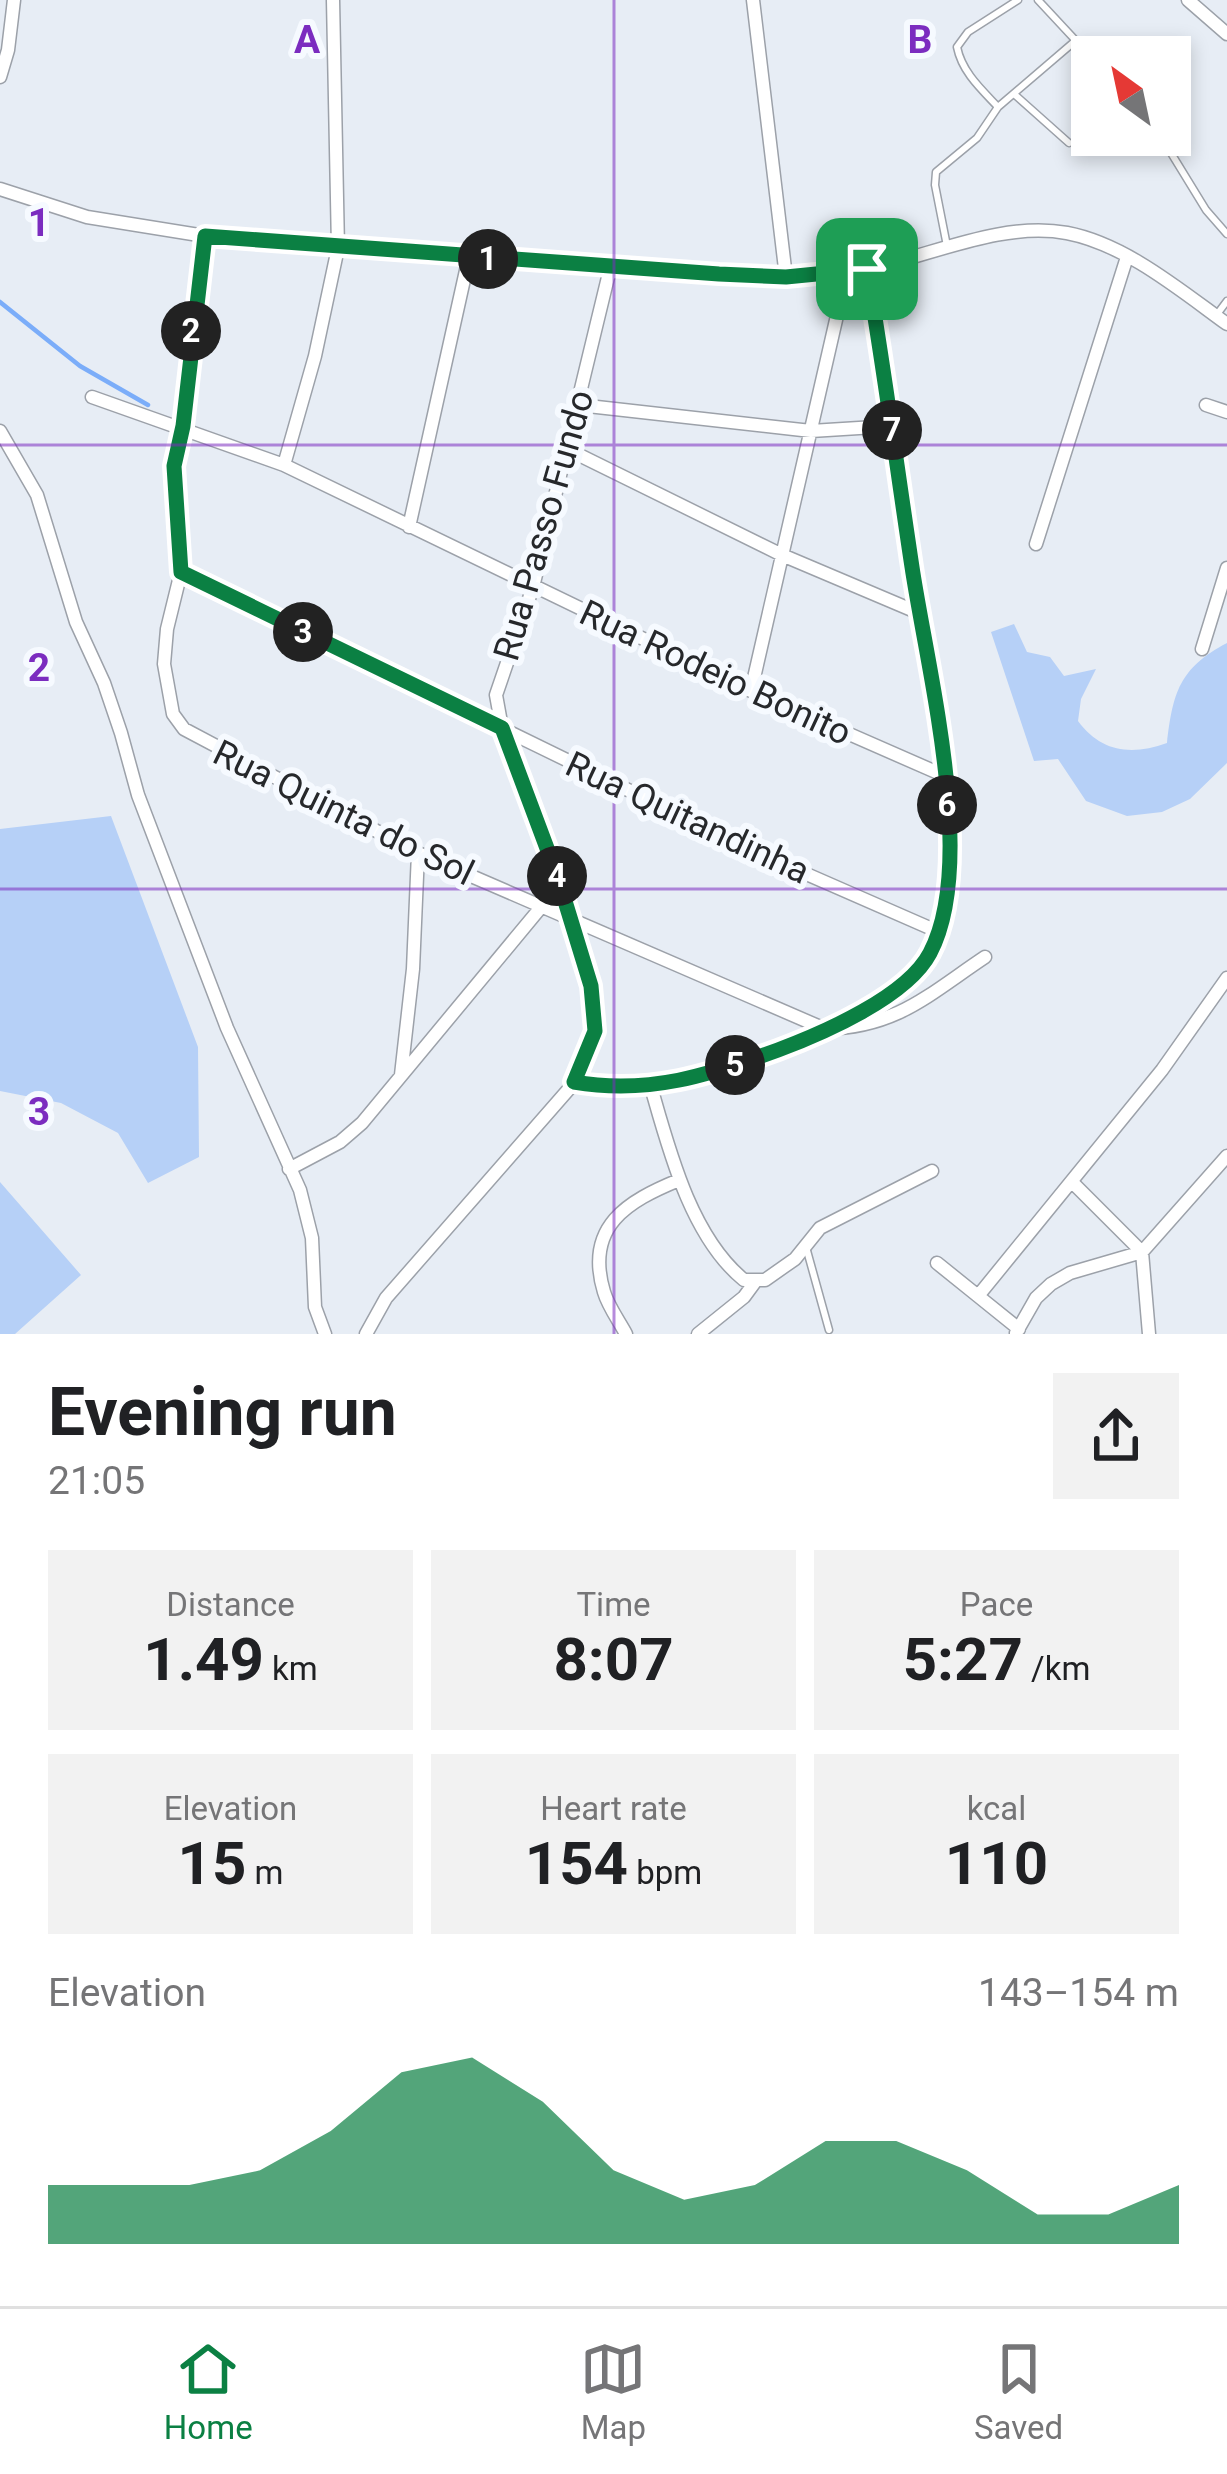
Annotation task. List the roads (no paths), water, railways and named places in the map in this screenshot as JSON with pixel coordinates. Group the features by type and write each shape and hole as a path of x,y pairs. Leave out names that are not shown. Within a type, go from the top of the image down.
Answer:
{"street":[{"path":"0,77 14,0"},
{"path":"284,465 315,356 338,248 333,0"},
{"path":"753,0 786,277"},
{"path":"1189,0 1227,34"},
{"path":"0,189 87,217 205,236 786,277 867,269 1034,231 1092,240 1127,257 1221,320"},
{"name":"Rua Quinta do Sol","path":"205,236 173,489 180,520 181,572 164,664 173,714 184,729 418,853 825,1029"},
{"path":"409,526 469,257"},
{"path":"1036,544 1127,257"},
{"name":"Rua Passo Fundo","path":"366,1334 386,1298 574,1082 591,1050 595,1018 591,986 502,728 496,695 532,587 610,268"},
{"path":"574,1082 652,1088 743,1063 825,1029 894,992 928,958 939,932 949,890 945,776 867,269"},
{"path":"751,691 847,272"},
{"name":"Rua Rodeio Bonito","path":"92,397 284,465 751,691 945,776"},
{"path":"579,404 811,431 891,426"},
{"path":"1206,405 1226,407"},
{"path":"0,431 37,495 76,622 110,700 138,795 227,1028 307,1213 316,1307 325,1334"},
{"path":"567,449 782,555 919,613"},
{"path":"1202,649 1227,568"},
{"name":"Rua Quitandinha","path":"181,572 748,848 939,932"},
{"path":"401,1076 420,883 418,853"},
{"path":"290,1169 340,1142 362,1124 542,906"},
{"path":"825,1029 887,1021 985,957"},
{"path":"978,1296 1073,1184 1227,978"},
{"path":"652,1088 680,1180 704,1228 734,1272 755,1282"},
{"path":"937,1263 1017,1331 1036,1298 1051,1284 1070,1273 1142,1252 1221,1175 1227,1156"},
{"path":"698,1334 755,1282 778,1271 806,1247 820,1228 932,1171"},
{"path":"626,1334 604,1292 600,1262 605,1232 620,1209 680,1180"},
{"path":"1073,1184 1142,1252 1149,1334"}],"lane":[{"path":"998,107 971,78 957,47 968,32 1018,0"},
{"path":"1038,0 1071,38"},
{"path":"947,249 936,172 977,138 998,107 1071,45"},
{"path":"1014,94 1069,143"},
{"path":"1173,156 1227,234"},
{"path":"1221,320 1227,301"},
{"path":"806,1247 830,1330"},
{"path":"716,1319 724,1334"}],"waterway":[{"path":"0,302 80,366 148,405"}]}
